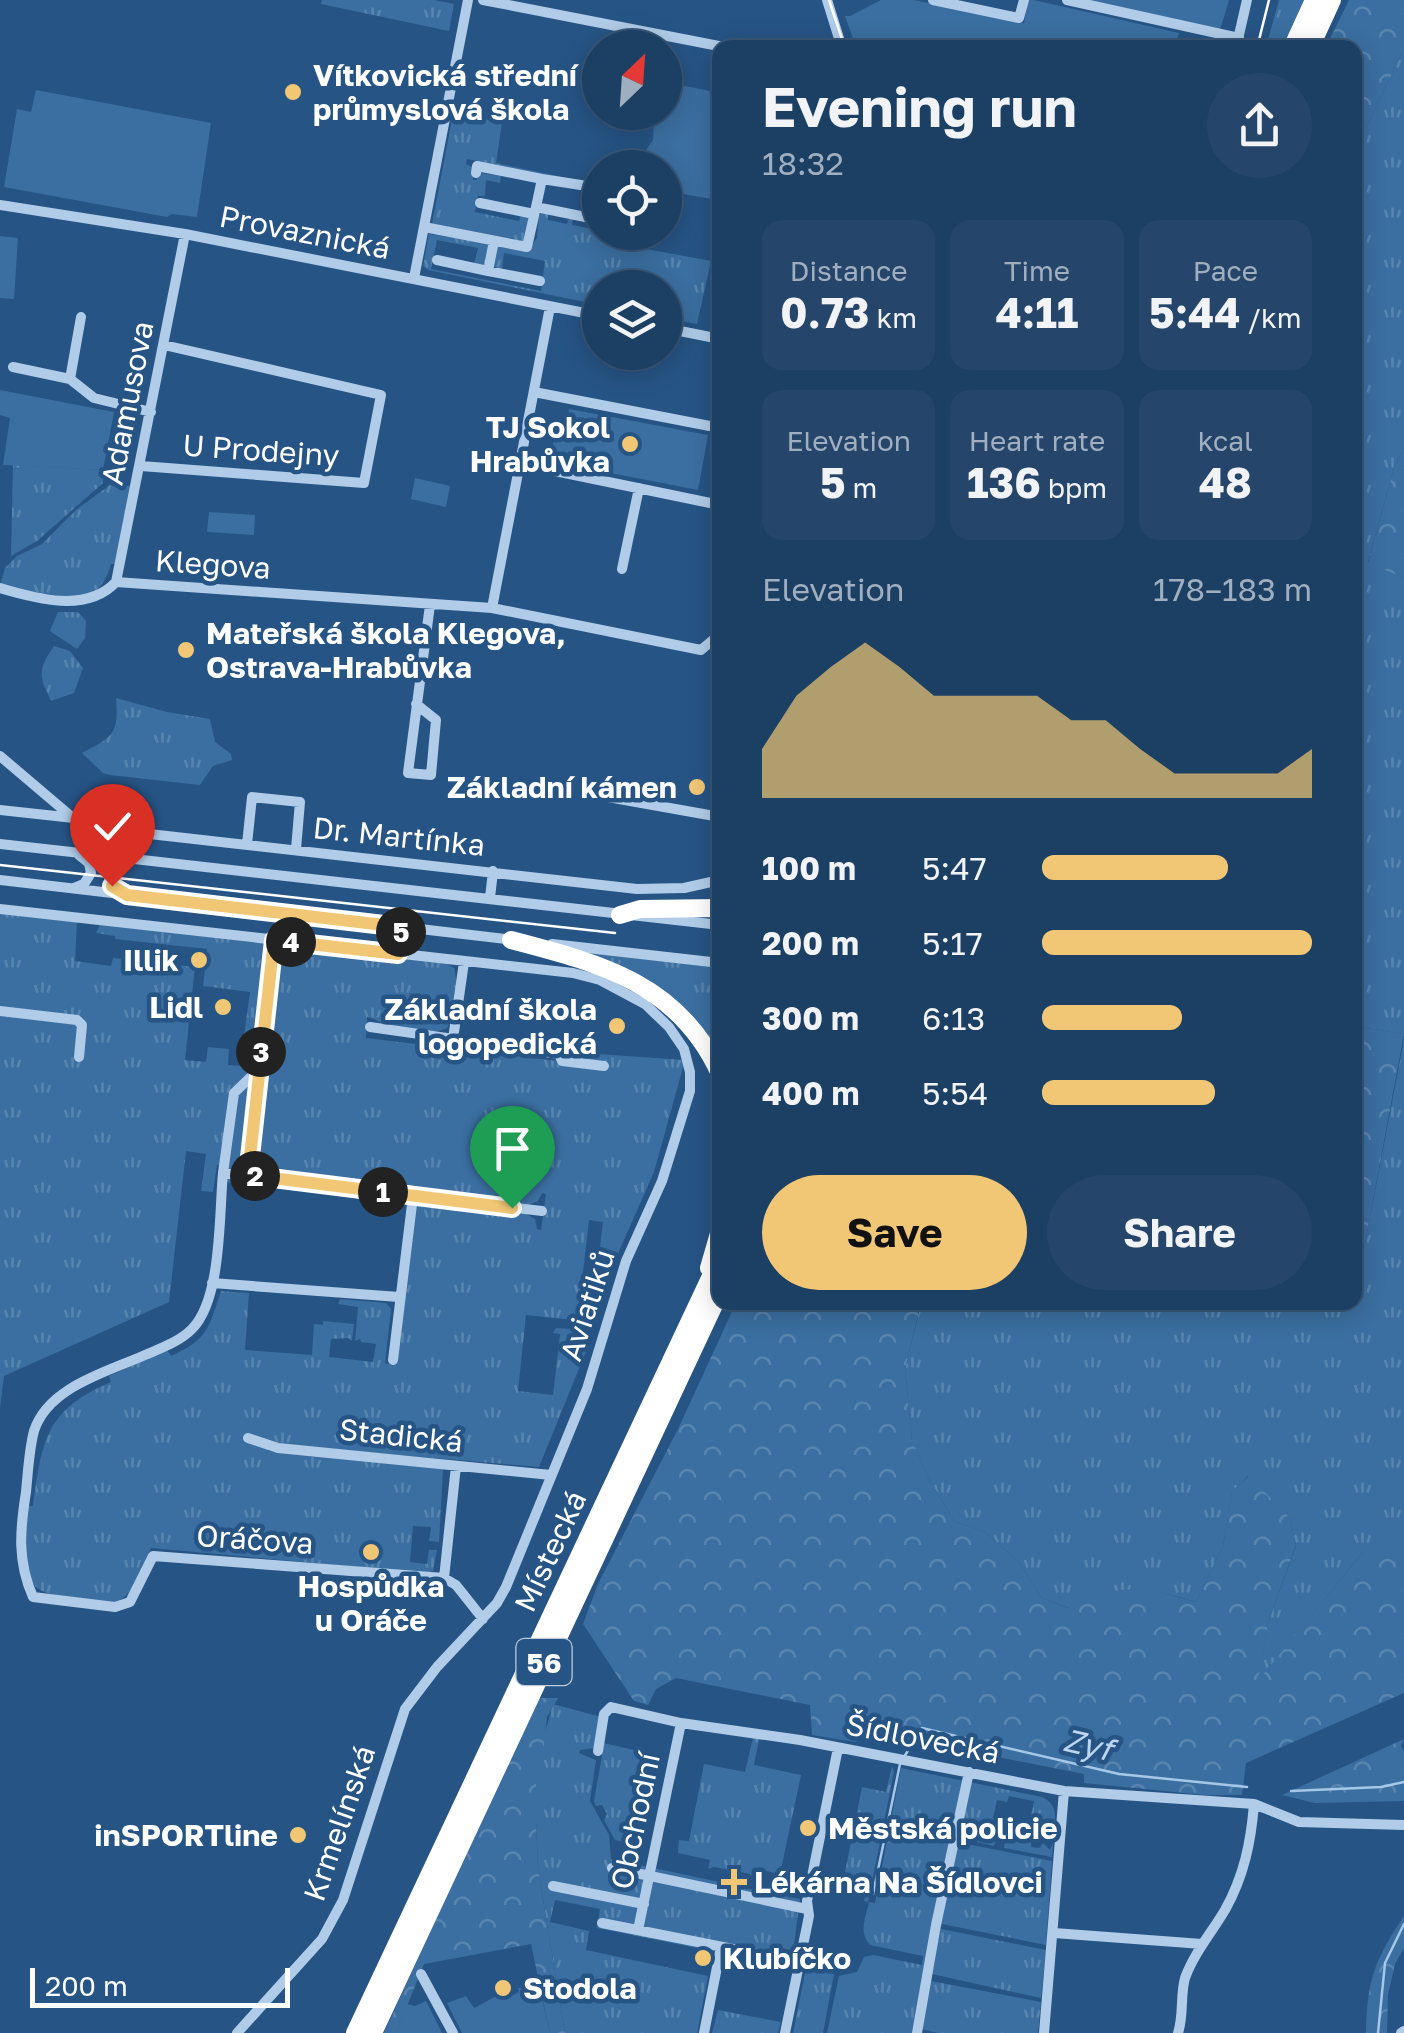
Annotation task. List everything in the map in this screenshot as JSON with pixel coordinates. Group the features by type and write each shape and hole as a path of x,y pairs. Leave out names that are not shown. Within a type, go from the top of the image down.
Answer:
{"highway":[{"path":"1296,40 1314,0"},
{"path":"1314,40 1332,0"},
{"path":"620,915 640,909 712,909"},
{"path":"511,940 599,964 644,987 698,1034 712,1059"},
{"name":"56","path":"701,1298 712,1259"},
{"name":"Místecká","path":"355,2033 712,1275"},
{"name":"Místecká","path":"372,2033 712,1309"}],"street":[{"path":"414,278 468,0"},
{"path":"483,0 712,45"},
{"path":"826,0 839,40"},
{"path":"933,0 1019,18 1024,0"},
{"path":"1067,0 1226,40"},
{"path":"1239,40 1248,0"},
{"path":"476,173 477,166 582,186"},
{"name":"Provaznická","path":"424,227 527,248 542,180"},
{"path":"480,204 582,218"},
{"name":"Provaznická","path":"0,205 186,234 582,313"},
{"name":"Adamusova","path":"116,582 186,234"},
{"path":"488,271 494,241"},
{"path":"436,260 540,281"},
{"path":"492,608 550,307"},
{"path":"70,379 81,317"},
{"path":"682,331 712,337"},
{"name":"U Prodejny","path":"141,466 364,483 381,395 164,345"},
{"path":"13,367 70,379 94,398 151,412"},
{"path":"534,392 712,426"},
{"path":"521,464 712,503"},
{"path":"622,569 639,488"},
{"name":"Klegova","path":"0,588 82,602 96,598 116,582 492,608 701,650 712,641"},
{"path":"416,704 436,720 431,774 408,772 416,704 430,605"},
{"name":"Dr. Martínka","path":"0,756 88,826 637,889 684,888 712,882"},
{"path":"247,844 252,797 300,802 296,849"},
{"path":"608,797 712,816"},
{"name":"Dr. Martínka","path":"0,810 74,818"},
{"name":"Dr. Martínka","path":"0,844 712,924"},
{"path":"72,888 84,884 92,873 89,863 76,853"},
{"path":"127,895 112,886 109,876 113,866 128,859"},
{"path":"490,898 493,871"},
{"path":"0,880 712,963"},
{"name":"Aviatiků","path":"0,909 590,977 632,996 659,1016 684,1049 691,1082 662,1181 626,1261 587,1389 497,1603 437,1667"},
{"path":"398,954 401,927"},
{"path":"248,1175 274,940"},
{"path":"453,1039 464,962"},
{"path":"0,1011 77,1020 82,1025 79,1057"},
{"path":"370,1028 558,1054 562,1061 604,1066"},
{"path":"259,1069 234,1093 212,1283 399,1297"},
{"path":"223,1173 542,1211"},
{"path":"392,1360 413,1196"},
{"name":"Oráčova","path":"212,1283 204,1310 193,1328 172,1344 74,1387 50,1404 40,1418 34,1432 20,1536 23,1573 33,1596 115,1608 130,1602 153,1556 444,1578"},
{"name":"Stadická","path":"248,1438 278,1448 551,1475"},
{"path":"456,1466 444,1578 456,1584 484,1620"},
{"name":"Krmelínská","path":"237,2033 322,1939 343,1900 401,1716 437,1667"},
{"name":"Šídlovecká","path":"598,1751 604,1714 612,1708 1064,1790 1254,1804 1299,1822 1404,1825"},
{"name":"Obchodní","path":"638,1930 681,1723"},
{"path":"785,2033 838,1748"},
{"path":"917,2033 970,1772"},
{"path":"1044,2033 1064,1790"},
{"path":"1178,2033 1183,2018 1184,1981 1244,1868 1254,1804"},
{"path":"612,1868 807,1909"},
{"path":"553,1886 644,1904"},
{"path":"602,1924 799,1962"},
{"path":"1054,1933 1202,1944"},
{"path":"704,2033 721,1947"},
{"path":"421,1974 453,2033"}],"green space":[{"path":"322,0 434,0 454,4 449,31 321,4"},
{"path":"881,0 914,0 1024,23 1028,0 1034,0 1179,33 1177,40 854,40 845,16"},
{"path":"1086,0 1229,0 1220,30"},
{"path":"1279,0 1304,0 1285,40 1268,40"},
{"path":"1349,0 1404,0 1404,49 1362,136 1362,40 1329,40"},
{"path":"1404,49 1404,448 1394,468 1368,562 1404,578 1404,1034 1362,1027 1362,136"},
{"path":"682,85 712,91 712,199 682,194 682,150 646,150 653,140 653,130 682,130"},
{"path":"36,90 211,123 197,217 167,217 4,187 17,109 31,112"},
{"path":"453,114 502,122 496,163 582,181 467,159 466,164 474,168 473,180 480,173 501,176 500,183 486,180 485,196 478,196 475,212 519,221 521,215 529,217 523,244 432,224"},
{"path":"542,212 548,214 548,220 567,224 573,218 572,225 582,227 582,250 652,250 711,261 697,324 682,321 682,270 582,270 582,301 428,270 423,266 429,234 487,243 484,265 474,264 478,248 437,240 431,269 541,291 545,261 504,253 502,269 494,267 498,246 530,248 537,238"},
{"path":"0,236 18,238 14,299 0,298"},
{"path":"0,390 114,412 103,470 3,465 10,418 0,415"},
{"name":"TJ Sokol Hrabůvka","path":"569,409 708,435 698,490 549,461 555,434 564,435"},
{"path":"1404,448 1404,578 1368,563 1394,468"},
{"path":"13,465 103,470 103,483 37,541 11,556"},
{"path":"415,478 450,486 446,507 411,499"},
{"path":"110,485 131,486 115,564 111,564 97,590 70,596 0,585 5,568 17,556 42,544 77,509"},
{"path":"209,512 255,515 254,535 207,532"},
{"path":"58,612 78,612 86,621 85,638 77,649 50,631"},
{"path":"54,646 70,651 83,668 74,693 51,701 42,673"},
{"path":"116,698 210,719 215,742 231,754 232,760 213,766 200,785 103,773 82,753 112,733"},
{"path":"0,913 77,922 75,961 111,966 113,958 195,967 185,1060 206,1062 208,1047 229,1049 228,1065 240,1066 250,992 203,986 207,949 115,939 96,933 100,924 445,963 454,968 456,999 447,1028 410,1031 367,1017 366,1038 567,1062 568,1052 685,1060 654,1172 616,1258 597,1322 588,1322 586,1315 592,1315 603,1222 589,1220 578,1316 573,1320 526,1315 518,1391 553,1395 560,1334 553,1333 556,1328 593,1334 539,1467 269,1444 269,1451 443,1469 439,1542 429,1541 431,1527 413,1526 410,1562 427,1564 429,1550 437,1550 433,1571 151,1548 132,1589 110,1604 59,1596 34,1585 26,1558 27,1506 33,1506 44,1446 51,1430 72,1404 111,1382 109,1376 167,1350 171,1356 193,1344 210,1323 221,1291 249,1293 245,1350 312,1355 314,1324 323,1325 323,1321 354,1324 352,1341 331,1339 329,1357 373,1362 376,1344 355,1341 358,1307 338,1304 340,1299 386,1303 391,1309 385,1363 395,1365 416,1204 423,1201 455,1205 455,1211 505,1217 507,1210 525,1213 535,1219 537,1229 541,1230 546,1194 528,1205 259,1170 244,1176 269,1184 405,1201 226,1182 228,1167 217,1165 213,1192 201,1191 206,1154 186,1151 169,1302 4,1376 0,1408"},
{"path":"511,940 712,963 712,1064 664,1002"},
{"path":"1362,1027 1404,1034 1362,1260"},
{"path":"1404,1040 1404,1552 1363,1552 1257,1683 1268,1623 1296,1546 1290,1518 1248,1476 1232,1492 1223,1546 1196,1602 1159,1592 1131,1590 1069,1608 1042,1598 1018,1561 985,1532 954,1521 927,1475 912,1440 905,1369 919,1312 915,1310 1362,1310 1362,1259"},
{"path":"451,1114 473,1116 470,1147 448,1144"},
{"path":"733,1310 917,1310 905,1369 912,1440 927,1475 954,1521 985,1532 1018,1561 1042,1598 1068,1608 1106,1592 1144,1588 1196,1602 1223,1546 1232,1491 1249,1476 1290,1518 1296,1545 1268,1623 1258,1681 1364,1551 1404,1552 1404,1693 1246,1763 1242,1795 1084,1783 1084,1774 953,1748 947,1753 861,1736 856,1742 812,1735 810,1705 676,1678 656,1689 648,1705 634,1701 583,1624 598,1584 678,1429"},
{"path":"537,1698 558,1698 547,1717 544,1745 536,1765 536,1821 538,1869 565,2033 550,2033 531,1944 424,1964 396,2033 384,2033"},
{"path":"553,1704 601,1717 595,1748 579,1753 596,1760 590,1801 609,1835 611,1859 800,1899 791,1967 597,1928 600,1909 555,1900 550,1922 589,1931 586,1950 708,1976 697,2033 565,2033 538,1869 536,1821 536,1765"},
{"path":"753,1738 759,1739 754,1765 801,1775 780,1874 757,1869 754,1879 750,1874 708,1869 710,1860 678,1853 679,1840 689,1841 704,1764 745,1772"},
{"path":"601,1739 603,1743 643,1752 638,1777 643,1779 642,1783 633,1784 638,1787 631,1820 634,1821 633,1825 628,1824 625,1842 615,1840 604,1820 607,1814 594,1801"},
{"path":"1404,1739 1404,1801 1315,1803 1282,1795"},
{"path":"892,1766 894,1772 868,1902 864,1901 866,1892 842,1887 862,1787 886,1792"},
{"path":"901,1768 1042,1797 1054,1808 1054,1835 1050,1837 1047,1830 1033,1828 1028,1833 1030,1824 1037,1827 1039,1823 1030,1822 1034,1801 1009,1796 1007,1802 997,1800 993,1817 1004,1820 1002,1832 1032,1838 1031,1847 1039,1848 1043,1843 1050,1850 1053,1843 1052,1857 1004,1848 1005,1840 996,1838 994,1846 963,1839 962,1843 1052,1861 1046,1945 942,1924 941,1929 1046,1950 1041,1998 932,1974 931,1981 1041,2002 1038,2033 938,2033 922,2029 922,2033 827,2033 839,1976 857,1972 864,1957 873,1955 922,1965 923,1956 870,1945 864,1930 869,1902 875,1903"},
{"path":"1404,1916 1404,1948 1395,1964 1388,1995 1387,2033 1366,2033 1374,1971"},
{"path":"811,1969 834,1974 823,2033 793,2033 805,1973"},
{"path":"518,1988 540,1989 550,2033 462,2033 447,2003 466,1996 474,2008 502,1993 506,1999 519,1992"},
{"path":"426,2001 442,2033 396,2033 407,2004 415,2006"},
{"path":"718,2010 781,2022 778,2033 712,2033"}],"waterway":[{"name":"Zyf","path":"904,1757 922,1728 1119,1774 1247,1787"},
{"path":"873,1894 900,1764"},
{"name":"Zyf","path":"1291,1791 1381,1787 1404,1782"},
{"path":"1378,2033 1385,1963 1404,1924"}],"tram line":[{"path":"829,0 842,40"},
{"path":"1259,40 1269,0"},
{"path":"0,865 615,933"}],"place":[{"name":"Vítkovická střední průmyslová škola","path":"293,92"},
{"name":"TJ Sokol Hrabůvka","path":"630,444"},
{"name":"Mateřská škola Klegova, Ostrava-Hrabůvka","path":"186,650"},
{"name":"Základní kámen","path":"697,787"},
{"name":"Illik","path":"199,960"},
{"name":"Lidl","path":"223,1007"},
{"name":"Základní škola logopedická","path":"617,1026"},
{"name":"Hospůdka u Oráče","path":"371,1552"},
{"name":"Městská policie","path":"808,1828"},
{"name":"inSPORTline","path":"298,1835"},
{"name":"Lékárna Na Šídlovci","path":"734,1882"},
{"name":"Klubíčko","path":"703,1958"},
{"name":"Stodola","path":"503,1988"}],"route":[{"path":"112,886 127,895 401,927 398,954 274,940 248,1175 512,1208"}]}
